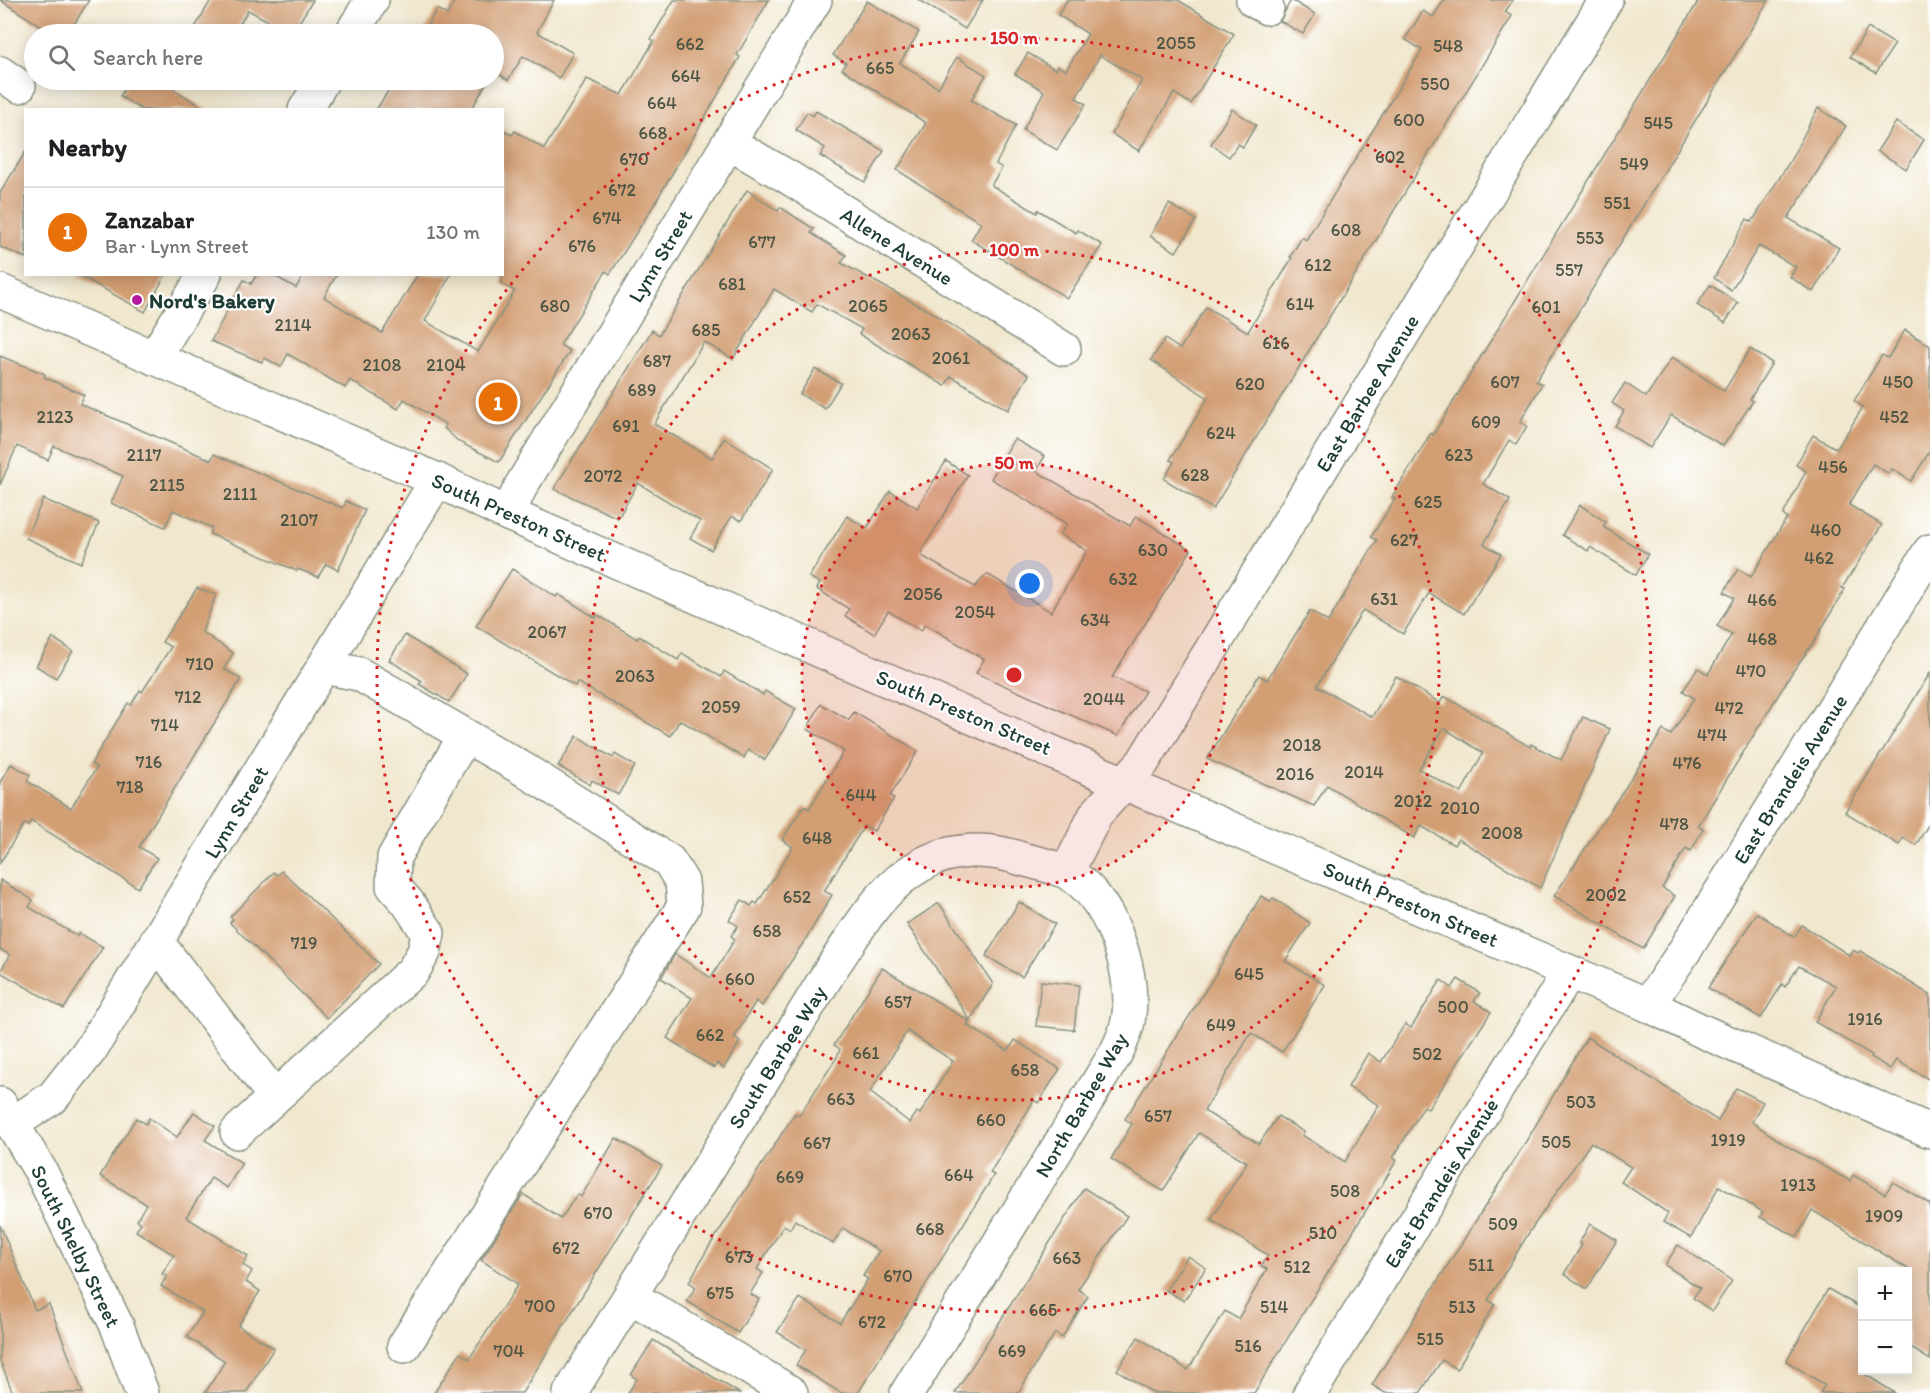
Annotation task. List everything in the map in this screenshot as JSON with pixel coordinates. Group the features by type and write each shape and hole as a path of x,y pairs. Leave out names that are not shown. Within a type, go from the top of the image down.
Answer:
{"street":[{"path":"357,24 372,0"},
{"name":"Lynn Street","path":"508,514 521,486 815,0"},
{"name":"East Barbee Avenue","path":"1124,783 1143,762 1606,0"},
{"path":"306,108 317,90"},
{"name":"Allene Avenue","path":"729,143 788,177 1064,349"},
{"path":"154,358 204,276"},
{"name":"South Preston Street","path":"0,291 437,480 508,514 1124,783 1648,1005 1704,1032 1930,1131"},
{"name":"Lynn Street","path":"4,1121 53,1097 91,1049 437,480"},
{"name":"East Brandeis Avenue","path":"1648,1005 1687,948 1930,551"},
{"path":"325,667 359,674 465,736 669,861 682,882 684,906 404,1346"},
{"path":"237,1132 413,971 424,952 428,933 408,903 393,886 394,857 465,736"},
{"path":"1067,873 1096,814 1124,783"},
{"name":"South Barbee Way","path":"570,1393 833,966 877,900 894,883 923,864 945,855 976,850 999,851 1067,873"},
{"name":"North Barbee Way","path":"907,1393 1124,1037 1129,1015 1130,986 1127,964 1112,927 1094,896 1067,873"},
{"path":"157,942 275,1097"},
{"name":"East Brandeis Avenue","path":"1311,1393 1569,972"},
{"name":"South Shelby Street","path":"4,1121 40,1170 117,1326 142,1393"},
{"path":"630,1296 791,1393"}],"building":[{"path":"0,0 89,0 74,24 37,24"},
{"path":"211,0 313,0 298,24 274,24 248,10 240,24 197,24"},
{"path":"455,0 554,0 537,32 573,53 559,78 523,56 508,80 504,77 504,24 428,24 437,9 447,15"},
{"path":"674,0 769,0 737,55 740,57 652,208 610,274 606,271 560,345 570,351 499,462 459,442 444,428 445,424 404,399 398,409 350,380 345,388 288,354 281,367 265,358 262,362 211,341 244,280 251,284 256,276 275,276 296,288 303,276 336,276 324,297 382,333 417,276 450,276 425,321 478,352 515,291 502,284 502,276 504,276 504,130 512,135 515,131 544,149 587,79 622,95 654,41 651,39"},
{"path":"919,0 983,0 965,29"},
{"path":"1067,0 1178,0 1234,34 1191,104 1174,93 1139,151 1112,134 1142,80 1100,55 1076,98 1086,104 1057,150 1023,130 1044,91 1015,74 1028,53 1056,70 1058,66 1066,70 1088,34 1058,15"},
{"path":"1291,0 1315,14 1303,34 1280,21"},
{"path":"1444,0 1513,0 1505,12 1512,16 1213,509 1164,479 1174,462 1170,460 1208,398 1151,360 1165,339 1180,349 1206,307 1248,332 1302,237 1306,240 1422,50 1405,39 1423,11 1433,17"},
{"path":"1699,0 1769,0 1536,381 1542,384 1520,422 1527,426 1516,445 1509,440 1483,484 1510,500 1484,544 1501,554 1464,614 1429,593 1403,634 1363,610 1317,686 1372,717 1396,676 1440,703 1444,696 1530,747 1531,744 1561,760 1583,717 1610,729 1540,888 1458,839 1454,845 1421,826 1414,838 1327,785 1314,806 1207,759 1259,675 1267,680 1310,611 1328,622 1377,540 1371,537 1395,499 1392,497 1431,433 1433,435","holes":["1444,728 1483,753 1461,793 1419,769"]},
{"path":"867,1 919,32 900,63 938,88 957,57 986,75 971,100 1016,125 996,164 1002,168 991,185 1037,213 1038,210 1076,233 1078,230 1102,245 1067,298 971,240 981,223 897,170 926,123 842,69 846,63 833,55"},
{"path":"1868,28 1895,44 1876,73 1850,57"},
{"path":"124,90 175,90 204,108 139,108 120,96"},
{"path":"389,90 482,90 472,108 377,108"},
{"path":"1818,108 1846,126 1788,218 1839,248 1813,292 1790,277 1796,267 1759,246 1731,290 1714,278 1747,219 1752,222 1790,161"},
{"path":"1232,109 1256,125 1243,147 1238,144 1229,157 1211,144"},
{"path":"816,111 884,151 865,182 820,156 825,148 796,130 807,112 813,116"},
{"path":"1896,122 1924,140 1906,169 1877,151"},
{"path":"24,154 24,257 0,247 0,193"},
{"path":"747,190 778,211 780,207 814,229 811,233 846,255 841,263 931,312 1029,375 1008,410 951,376 945,386 859,334 862,329 817,304 812,312 774,289 733,359 704,342 654,424 712,458 724,438 773,469 741,521 732,516 711,550 690,538 700,521 638,483 618,518 554,489 652,330 659,335"},
{"path":"1169,204 1196,220 1176,252 1150,236"},
{"name":"Nord's Bakery","path":"81,276 165,276 145,312"},
{"path":"1710,285 1738,303 1725,323 1697,305"},
{"path":"1905,330 1930,346 1930,451 1911,481 1892,469 1889,474 1873,464 1849,505 1882,525 1842,588 1845,589 1814,642 1793,671 1698,826 1703,829 1691,851 1686,848 1662,888 1675,896 1643,949 1554,896 1663,730 1671,735 1694,698 1683,691 1698,668 1708,674 1732,634 1717,626 1734,598 1724,592 1738,569 1751,577 1787,518 1783,515 1806,471 1796,465 1813,435 1837,449 1863,407 1854,401 1882,355 1888,358"},
{"path":"1750,349 1772,363 1750,399 1753,401 1723,446 1671,415 1650,448 1615,426 1624,411 1612,403 1625,383 1646,397 1672,357 1724,391"},
{"path":"0,356 45,374 44,377 84,395 80,404 211,460 214,454 343,508 346,501 365,510 338,570 326,564 318,577 298,569 297,571 210,534 212,528 173,510 165,527 111,503 123,476 54,446 48,460 17,446 0,485"},
{"path":"815,369 841,383 825,409 800,394"},
{"path":"1014,439 1045,456 1036,471 1130,526 1136,516 1191,550 1112,677 1145,691 1118,736 976,673 984,659 925,624 921,631 888,611 874,634 845,616 849,609 817,589 820,583 809,577 847,516 867,528 890,491 917,508 946,461 968,475 921,552 922,556 975,587 987,574 1051,612 1087,551 1060,534 1067,524 991,479"},
{"path":"43,499 99,523 81,563 26,538"},
{"path":"1580,505 1606,522 1603,527 1648,554 1636,575 1590,547 1588,551 1562,535"},
{"path":"512,569 556,597 558,594 596,618 598,615 637,639 639,636 678,660 682,653 721,677 724,671 763,695 765,691 796,709 765,760 748,750 744,758 680,720 670,736 577,682 575,686 476,626"},
{"path":"197,588 216,595 202,632 233,653 224,669 241,679 139,847 157,858 138,888 31,821 28,826 24,824 0,863 0,782 11,764 30,775 27,781 71,808 97,767 91,764 128,703 131,705 140,690 142,692 171,647 162,642"},
{"path":"405,635 467,674 449,702 419,684 422,681 389,660"},
{"path":"53,638 73,651 56,678 36,666"},
{"path":"1930,673 1930,822 1916,845 1903,838 1899,845 1845,812"},
{"path":"821,704 849,720 854,712 918,751 890,796 894,798 874,831 864,826 824,891 832,895 807,937 762,1006 756,1001 734,1038 740,1042 724,1068 717,1063 714,1068 667,1038 692,998 661,978 675,954 711,978 735,939 731,936 738,926 729,920 742,900 751,906 754,902 757,904 793,847 782,840 804,806 809,809 844,751 807,729"},
{"path":"577,736 613,758 615,754 635,766 618,795 592,780 590,785 558,766"},
{"path":"282,871 379,964 327,1018 230,923 233,919 230,917 274,872 277,875"},
{"path":"0,880 33,900 29,907 77,936 79,933 103,947 64,1009 0,972 10,955 0,949"},
{"path":"1261,896 1270,901 1273,898 1310,923 1285,961 1325,985 1282,1052 1251,1033 1204,1111 1259,1144 1278,1116 1304,1132 1302,1135 1345,1162 1379,1105 1348,1087 1368,1053 1381,1062 1405,1024 1411,1028 1441,980 1452,988 1458,979 1480,993 1474,1001 1491,1012 1428,1109 1424,1106 1393,1158 1397,1160 1254,1393 1153,1393 1117,1370 1138,1337 1188,1370 1225,1311 1238,1319 1267,1269 1261,1266 1268,1255 1211,1220 1247,1162 1199,1133 1163,1191 1111,1159 1132,1124 1125,1119 1215,975"},
{"path":"1019,902 1055,924 1022,977 986,956"},
{"path":"939,903 993,984 970,1020 907,924"},
{"path":"1757,913 1794,937 1802,925 1849,955 1853,950 1858,953 1860,951 1930,995 1930,1080 1896,1060 1890,1069 1871,1057 1872,1055 1815,1022 1836,986 1799,966 1785,987 1782,984 1761,1018 1708,988"},
{"path":"882,968 969,1021 967,1025 1008,1051 1015,1040 1060,1069 1038,1103 1034,1100 990,1173 994,1175 858,1393 841,1393 796,1365 806,1350 777,1332 800,1298 840,1323 868,1279 863,1276 879,1251 843,1228 833,1244 795,1220 790,1229 784,1225 757,1269 763,1273 750,1294 759,1299 738,1333 687,1301 696,1287 689,1282 707,1250 795,1113 799,1116 837,1057 840,1049 834,1045","holes":["907,1031 953,1061 920,1114 917,1112 910,1123 870,1092"]},
{"path":"1041,981 1079,985 1074,1030 1036,1026"},
{"path":"1587,1037 1718,1121 1736,1088 1763,1102 1752,1122 1787,1146 1850,1181 1853,1175 1885,1194 1893,1182 1930,1204 1930,1360 1912,1349 1912,1267 1905,1267 1812,1210 1797,1237 1760,1217 1763,1212 1719,1186 1691,1238 1663,1222 1668,1213 1621,1182 1631,1167 1591,1142 1530,1231 1488,1300 1495,1304 1457,1369 1442,1360 1420,1393 1385,1393 1372,1385 1530,1135"},
{"path":"194,1112 215,1126 205,1140 242,1163 227,1188 211,1178 186,1217 248,1256 243,1265 252,1271 246,1282 260,1291 238,1326 274,1348 246,1393 205,1393 225,1361 187,1337 203,1312 161,1286 167,1276 162,1274 174,1255 136,1231 141,1223 137,1220 146,1204 100,1176 136,1118 146,1124 149,1118 177,1137"},
{"path":"616,1138 662,1166 522,1393 434,1393 460,1353 469,1359 518,1284 481,1260 523,1194 561,1219 577,1194 581,1197"},
{"path":"1084,1188 1127,1216 1078,1289 1088,1296 1062,1338 1055,1333 1018,1393 955,1393"},
{"path":"1590,1224 1617,1240 1587,1289 1564,1274 1582,1245 1579,1243"},
{"path":"0,1225 35,1310 49,1304 83,1393 13,1393 0,1361"},
{"path":"1678,1245 1732,1281 1712,1311 1693,1298 1700,1288 1665,1265"},
{"path":"1188,1256 1206,1268 1184,1301 1166,1290"},
{"path":"1828,1289 1858,1306 1858,1375 1866,1375 1895,1393 1820,1393 1825,1385 1786,1361"},
{"path":"653,1340 739,1393 628,1393 637,1379 631,1375"}],"place":[{"name":"Nord's Bakery","path":"137,300"},
{"name":"Zanzabar","path":"498,402"}]}
